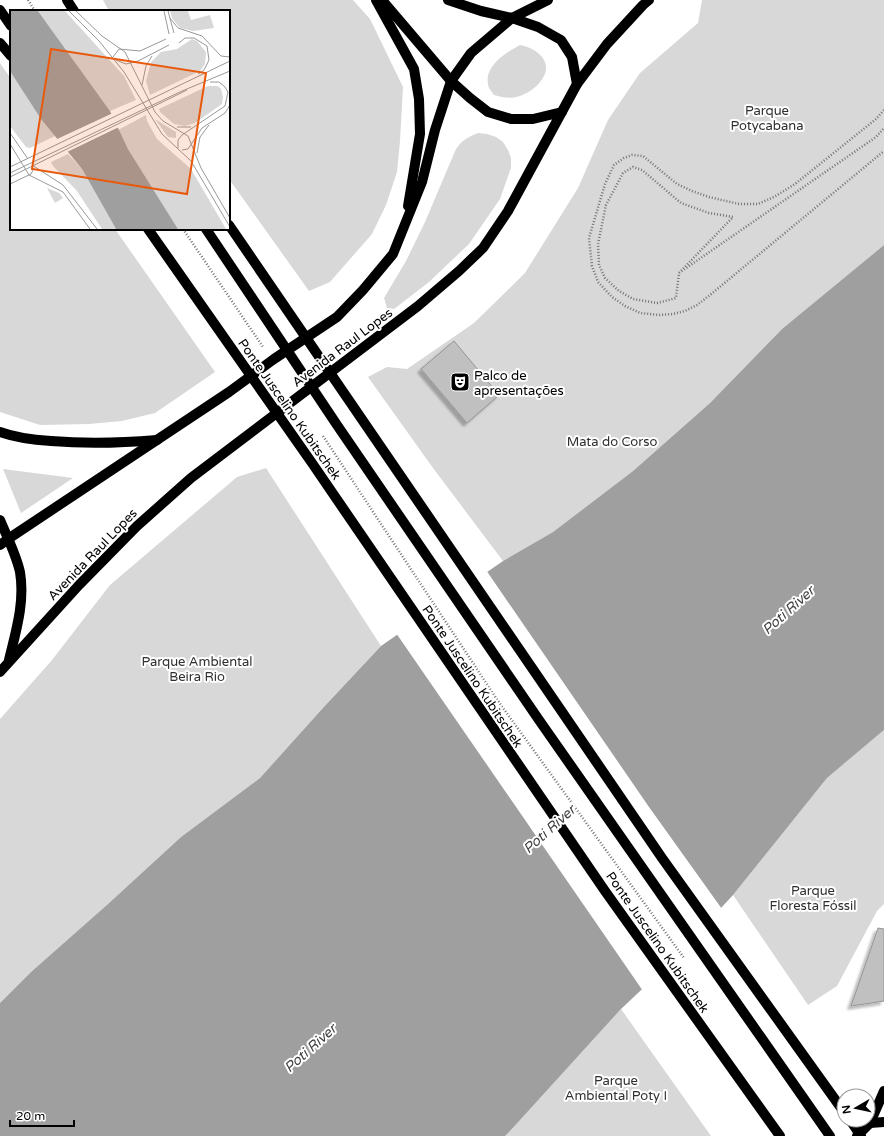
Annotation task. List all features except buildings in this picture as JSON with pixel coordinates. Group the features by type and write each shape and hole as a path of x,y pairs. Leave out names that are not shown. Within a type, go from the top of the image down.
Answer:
{"main road":[{"path":"67,0 73,10"},
{"path":"76,0 80,10"},
{"path":"376,0 414,68 419,98 420,134 405,225"},
{"path":"382,0 451,80 488,112 511,119 533,119 562,112"},
{"path":"448,0 538,27 561,40 572,57 577,84"},
{"name":"Avenida Raul Lopes","path":"0,545 159,440 337,317 363,290 393,254 422,182 435,130 451,80 471,53 512,18 548,0"},
{"name":"Avenida Raul Lopes","path":"0,672 79,585 137,526 191,478 418,306 483,248 508,211 577,84 607,44 649,0"},
{"path":"0,10 10,25"},
{"path":"0,43 10,55"},
{"path":"230,226 662,858 836,1101"},
{"name":"Ponte Juscelino Kubitschek","path":"149,230 312,463 605,891 780,1136"},
{"path":"207,230 337,425 539,720 830,1136"},
{"path":"0,432 12,437 70,442 100,443 159,440"},
{"path":"0,520 16,558 20,572 21,585 19,616 8,662"},
{"path":"876,1109 884,1091"},
{"path":"857,1136 865,1128"}],"path":[{"path":"28,0 34,10"},
{"path":"884,110 876,119 795,184 774,197 758,204 739,204 709,197 677,184 643,156 632,155 624,158 614,166 605,184 589,238 592,266 598,282 612,297 624,306 640,313 659,315 685,311 710,295 884,151"},
{"path":"679,273 733,217 709,213 681,203 642,170 633,167 623,173 606,205 598,244 599,265 605,278 619,291 634,299 657,303 676,298 679,273 876,137 884,128"}],"green space":[{"path":"103,0 353,0 370,19 403,87 397,172 386,205 372,234 330,282 309,291 230,180 230,10 108,10"},
{"name":"Parque Potycabana","path":"702,0 884,0 884,245 782,329 710,403 633,471 553,532 503,561 433,468 368,377 387,367 407,369 474,323 525,273 578,188 608,120 640,73 698,23"},
{"path":"520,45 538,52 544,60 546,69 543,79 531,91 521,96 508,98 494,95 488,85 489,71 498,60"},
{"path":"0,63 10,78 10,230 116,230 215,372 155,413 122,421 89,424 40,425 0,412"},
{"path":"478,133 496,137 503,142 511,158 511,168 500,199 469,244 429,282 394,309 387,308 384,298 406,261 425,222 456,149 466,139"},
{"name":"Parque Ambiental Beira Rio","path":"266,468 381,646 260,778 181,837 31,972 0,1003 0,719 52,660 110,585 237,477"},
{"path":"3,469 73,478 21,513"},
{"name":"Parque Floresta Fóssil","path":"884,730 884,904 877,911 837,986 808,1005 733,895 827,778"},
{"name":"Parque Ambiental Poty I","path":"621,1009 711,1136 505,1136 511,1130"}],"water":[{"name":"Poti River","path":"884,245 884,730 827,778 733,895 673,960 621,1009 511,1130 505,1136 0,1136 0,1003 31,972 181,837 260,778 381,646 503,561 553,532 633,471 710,403 782,329"}],"pier":[{"path":"486,570 649,807 722,909 675,961 643,991 396,633"}],"place":[{"name":"Palco de apresentações","path":"460,382"}],"park label":[{"name":"Mata do Corso","path":"612,441"}]}
